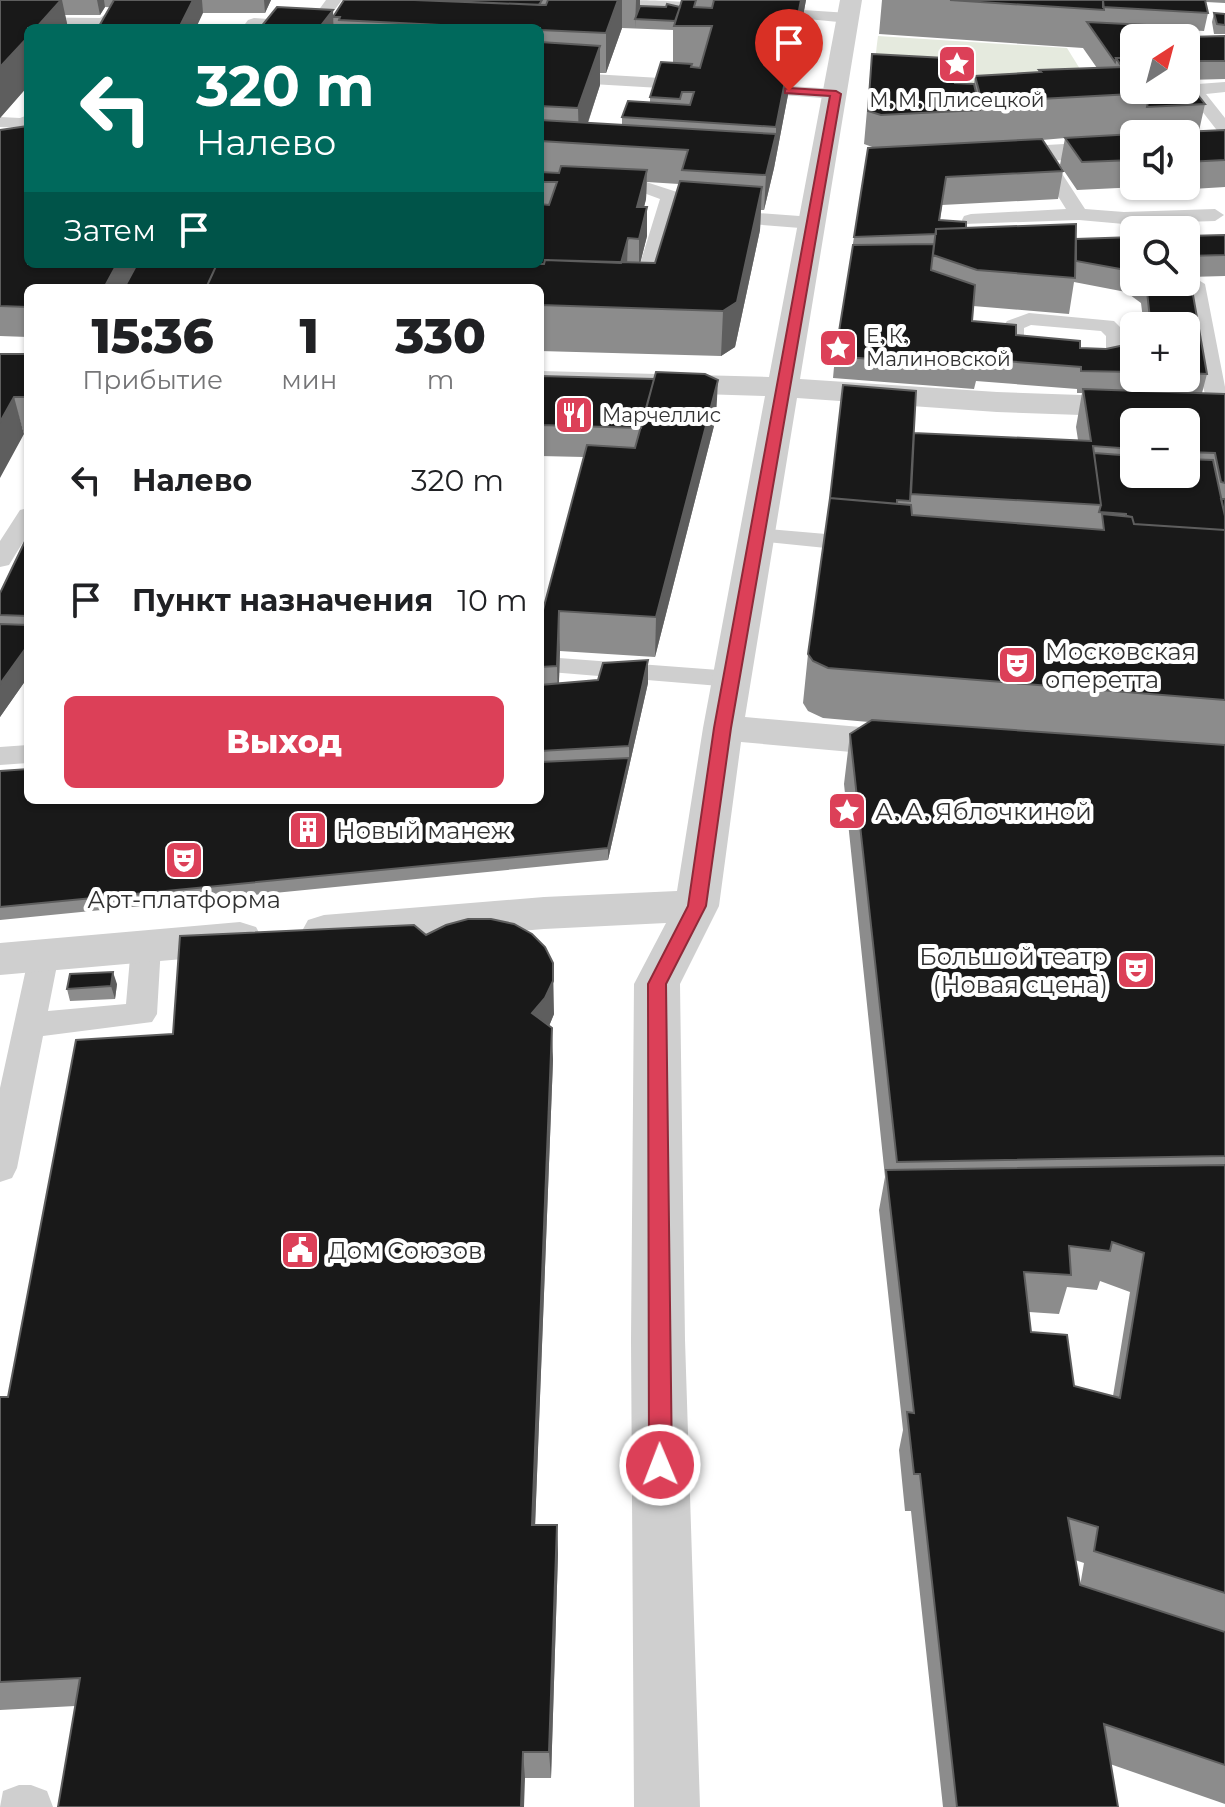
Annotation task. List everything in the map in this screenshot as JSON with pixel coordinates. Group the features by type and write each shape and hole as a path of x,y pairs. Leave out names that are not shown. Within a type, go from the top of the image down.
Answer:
{"street":[{"path":"667,1807 658,1340 657,984 697,906 756,535 767,386 813,223 839,164 836,94 850,9"},
{"path":"971,157 1120,149"},
{"path":"544,380 767,386 997,402 1223,410"},
{"path":"723,728 946,747"},
{"path":"0,959 544,913 697,906"}],"lane":[{"path":"316,24 334,0"},
{"path":"621,0 686,3 720,11"},
{"path":"104,24 116,17 122,7"},
{"path":"803,15 850,9"},
{"path":"0,22 68,24"},
{"path":"544,76 705,86"},
{"path":"1225,87 1204,88 1196,93 1225,129"},
{"path":"789,91 836,94"},
{"path":"0,122 24,124"},
{"path":"1040,153 1079,214"},
{"path":"544,180 643,187 670,196 638,303"},
{"path":"666,212 813,223"},
{"path":"971,220 1079,214 1124,218 1215,215"},
{"path":"1196,296 1198,340 1223,410"},
{"path":"13,550 24,524"},
{"path":"756,535 826,541"},
{"path":"559,666 732,679"},
{"path":"0,756 24,754"},
{"path":"29,1025 141,1014 146,946"},
{"path":"0,1168 44,955"},
{"path":"19,1807 31,1807"}],"shaded area":[{"path":"878,36 1067,48 1093,90 872,85"}],"building":[{"path":"0,0 61,0 40,24 24,24 24,41 0,67"},
{"path":"114,0 193,0 181,24 100,24"},
{"path":"344,0 546,5 548,0 618,0 606,33 544,30 544,24 420,24 339,20 340,17 333,17"},
{"path":"427,0 542,0 539,5"},
{"path":"682,0 696,0 694,7 712,8 714,0 801,0 776,127 622,117 628,101 690,105 694,92 682,92 680,99 650,97 661,62 692,64 691,67 700,68 712,26 674,26"},
{"path":"950,0 1103,0 1104,10"},
{"path":"1103,0 1205,0 1208,13 1103,7"},
{"path":"667,4 680,7 675,21 635,19 640,6 666,7"},
{"path":"277,7 333,10 322,24 263,24"},
{"path":"1214,13 1225,14 1225,25 1217,24"},
{"path":"1087,22 1126,24 1120,24 1120,58 1116,58 1115,62"},
{"path":"1225,36 1225,61 1200,61 1200,37"},
{"path":"544,42 600,46 578,108 544,106"},
{"path":"872,54 945,58 946,66 961,66 962,73 954,73 955,83 974,84 980,110 881,115 868,111"},
{"path":"1120,67 1120,95 982,102 975,76 1041,72 1039,70"},
{"path":"1200,98 1205,104 1147,107 1148,104 1200,104"},
{"path":"544,120 776,134 766,175 682,170 688,150 544,141"},
{"path":"24,127 24,268 115,268 106,284 24,284 24,307 0,306 0,130"},
{"path":"1225,130 1225,160 1200,161 1200,131"},
{"path":"1120,135 1120,161 1082,162 1065,138"},
{"path":"1042,139 1063,171 946,177 939,220 966,222 966,228 936,229 936,234 854,237 868,148"},
{"path":"561,166 647,170 637,207 647,207 639,239 628,238 621,263 545,260 544,264 544,204 549,205 557,182 544,182 544,172 559,173"},
{"path":"680,181 762,187 737,302 723,311 544,305 544,284 208,284 215,268 544,268 545,260 655,263"},
{"path":"1076,224 1075,278 977,270 933,255 936,229"},
{"path":"1225,235 1225,255 1200,256 1200,236"},
{"path":"1120,237 1120,269 1076,261 1076,239"},
{"path":"934,244 931,270 975,285 972,321 1016,325 1016,335 1080,341 1080,348 1120,346 1120,372 1081,371 1081,367 978,359 978,368 835,356 853,245"},
{"path":"135,268 215,268 208,284 126,284"},
{"path":"1148,296 1193,296 1196,312 1149,312"},
{"path":"1200,334 1207,374 1200,374"},
{"path":"0,354 24,354 24,397 14,397 0,422"},
{"path":"656,372 705,374 718,380 656,617 559,611 557,666 544,667 544,606 587,445 635,448"},
{"path":"544,376 654,379 641,428 544,425"},
{"path":"843,385 916,391 910,501 897,500 897,504 830,498"},
{"path":"1083,389 1225,394 1225,483 1221,482 1215,453 1200,452 1200,408 1120,408 1120,448 1093,446 1101,505 911,494 914,433 1091,441"},
{"path":"1094,453 1120,455 1120,488 1200,488 1200,460 1213,460 1225,530 1134,524 1132,517 1126,514 1099,512 1101,505"},
{"name":"Московская оперетта","path":"830,498 911,505 912,515 1104,530 1102,514 1132,517 1134,524 1225,530 1225,700 828,668 813,661 808,654"},
{"path":"24,543 24,616 0,615 0,593"},
{"path":"0,624 24,625 24,651 0,684"},
{"path":"648,660 629,746 544,751 544,685 598,680 603,663"},
{"path":"872,720 1225,745 1225,1156 897,1162 850,734"},
{"name":"Новый манеж","path":"629,758 608,848 0,907 0,771 24,769 24,804 544,804 544,762"},
{"name":"Дом Союзов","path":"468,919 491,919 514,924 532,934 545,947 553,963 553,981 545,998 532,1013 552,1028 532,1525 557,1525 549,1752 523,1752 521,1807 58,1807 80,1678 0,1682 0,1397 8,1397 76,1040 173,1034 180,936 414,925 426,935"},
{"path":"113,972 111,986 67,989 70,974"},
{"path":"1225,1165 1225,1593 1094,1551 1098,1527 1068,1518 1080,1585 1225,1632 1225,1765 1104,1724 1118,1807 957,1807 920,1474 914,1474 907,1412 914,1413 886,1170","holes":["1112,1242 1144,1253 1120,1398 1074,1386 1067,1335 1031,1332 1024,1272 1071,1275 1069,1246 1110,1251"]}],"place":[{"name":"М. М. Плисецкой","path":"957,64"},
{"name":"Е. К. Малиновской","path":"838,348"},
{"name":"Марчеллис","path":"574,415"},
{"name":"Московская оперетта","path":"1017,665"},
{"name":"А. А. Яблочкиной","path":"847,811"},
{"name":"Новый манеж","path":"308,830"},
{"name":"Арт-платформа","path":"184,860"},
{"name":"Большой театр (Новая сцена)","path":"1136,970"},
{"name":"Дом Союзов","path":"300,1250"}],"route":[{"path":"660,1465 657,984 697,906 723,728 836,94 789,91"}]}
